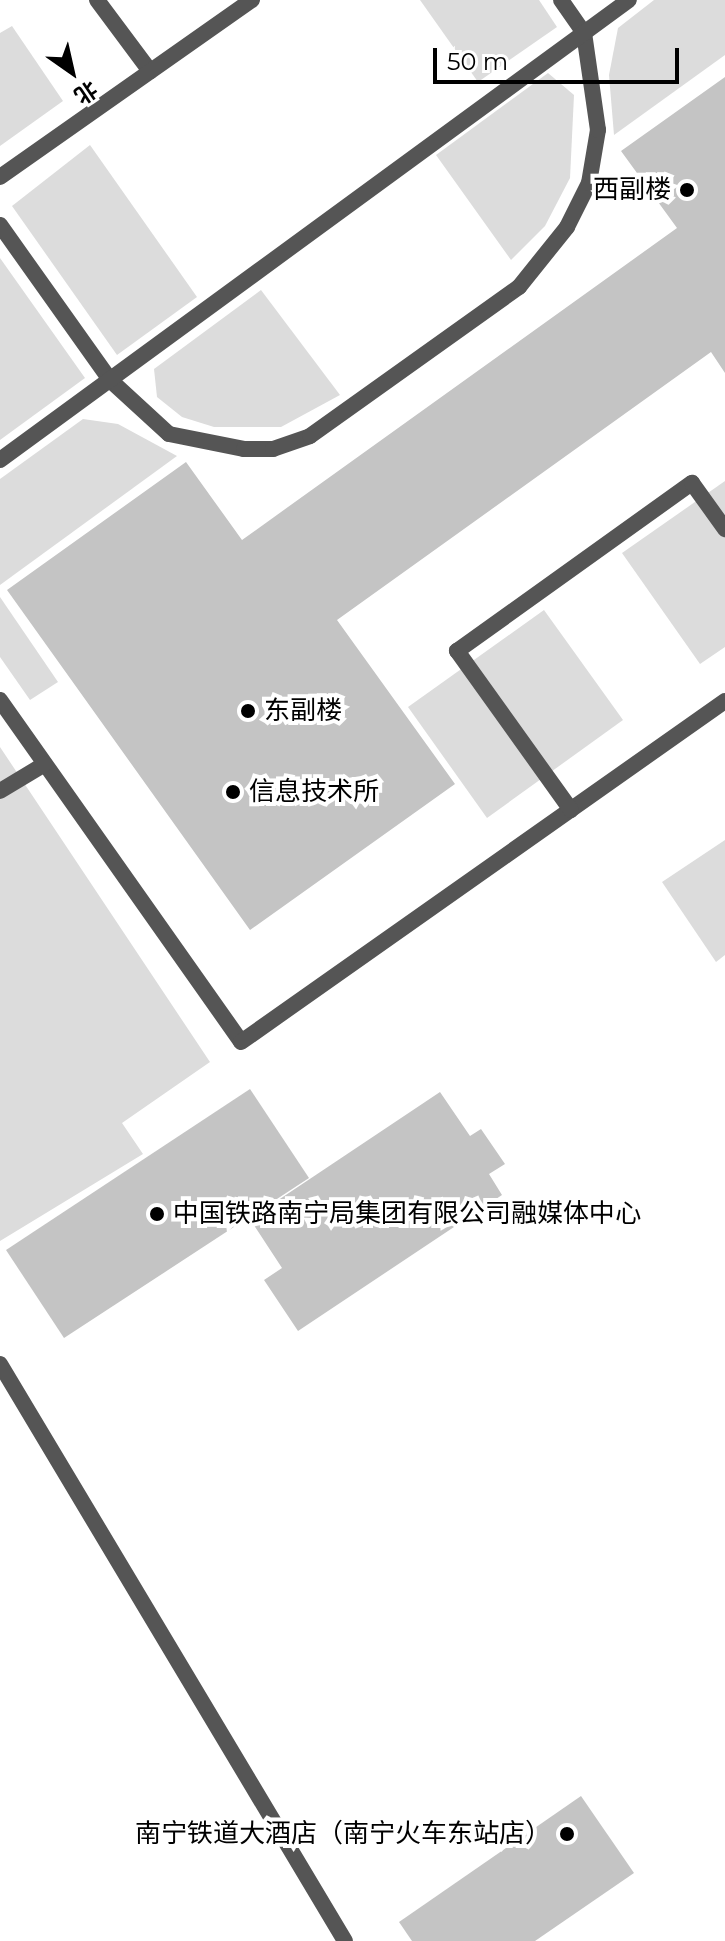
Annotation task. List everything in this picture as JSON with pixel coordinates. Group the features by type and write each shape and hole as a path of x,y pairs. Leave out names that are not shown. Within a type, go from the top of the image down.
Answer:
{"street":[{"path":"97,0 150,71"},
{"path":"0,177 252,0"},
{"path":"0,225 110,380 169,434 273,449 310,436 519,287 567,227 589,183 598,130 584,33 561,0"},
{"path":"0,460 629,0"},
{"path":"571,810 457,651 692,483 725,529"},
{"path":"0,700 241,1042 725,701"},
{"path":"0,791 45,764"},
{"path":"0,1364 345,1941"}],"shaded area":[{"path":"420,0 539,0 557,27 478,82"},
{"path":"654,0 725,0 725,55 614,135 609,75 618,28"},
{"path":"12,26 63,101 0,146 0,33"},
{"path":"548,73 574,95 570,178 545,226 511,260 436,155"},
{"path":"90,145 197,297 117,355 12,206"},
{"path":"0,258 85,378 0,440"},
{"path":"261,290 340,395 281,427 214,427 182,417 157,397 154,369"},
{"path":"83,419 118,424 177,456 0,585 0,479"},
{"path":"725,481 725,647 700,664 622,553"},
{"path":"0,597 58,682 30,700 0,657"},
{"path":"544,610 623,720 487,818 408,707"},
{"path":"0,747 210,1062 122,1123 143,1154 0,1241"},
{"path":"725,840 725,955 716,962 662,882"}],"building":[{"path":"725,77 725,373 711,352 337,620 455,784 250,930 7,590 186,462 242,540 677,228 621,151"},
{"name":"中国铁路南宁局集团有限公司融媒体中心","path":"250,1089 309,1178 64,1338 6,1250"},
{"path":"440,1092 470,1136 481,1129 505,1164 489,1174 502,1195 298,1331 264,1280 282,1268 250,1219"},
{"name":"南宁铁道大酒店（南宁火车东站店）","path":"581,1796 634,1873 535,1941 412,1941 399,1922"}],"place":[{"name":"西副楼","path":"687,190"},
{"name":"东副楼","path":"248,711"},
{"name":"信息技术所","path":"233,792"},
{"name":"中国铁路南宁局集团有限公司融媒体中心","path":"157,1214"},
{"name":"南宁铁道大酒店（南宁火车东站店）","path":"567,1834"}]}
